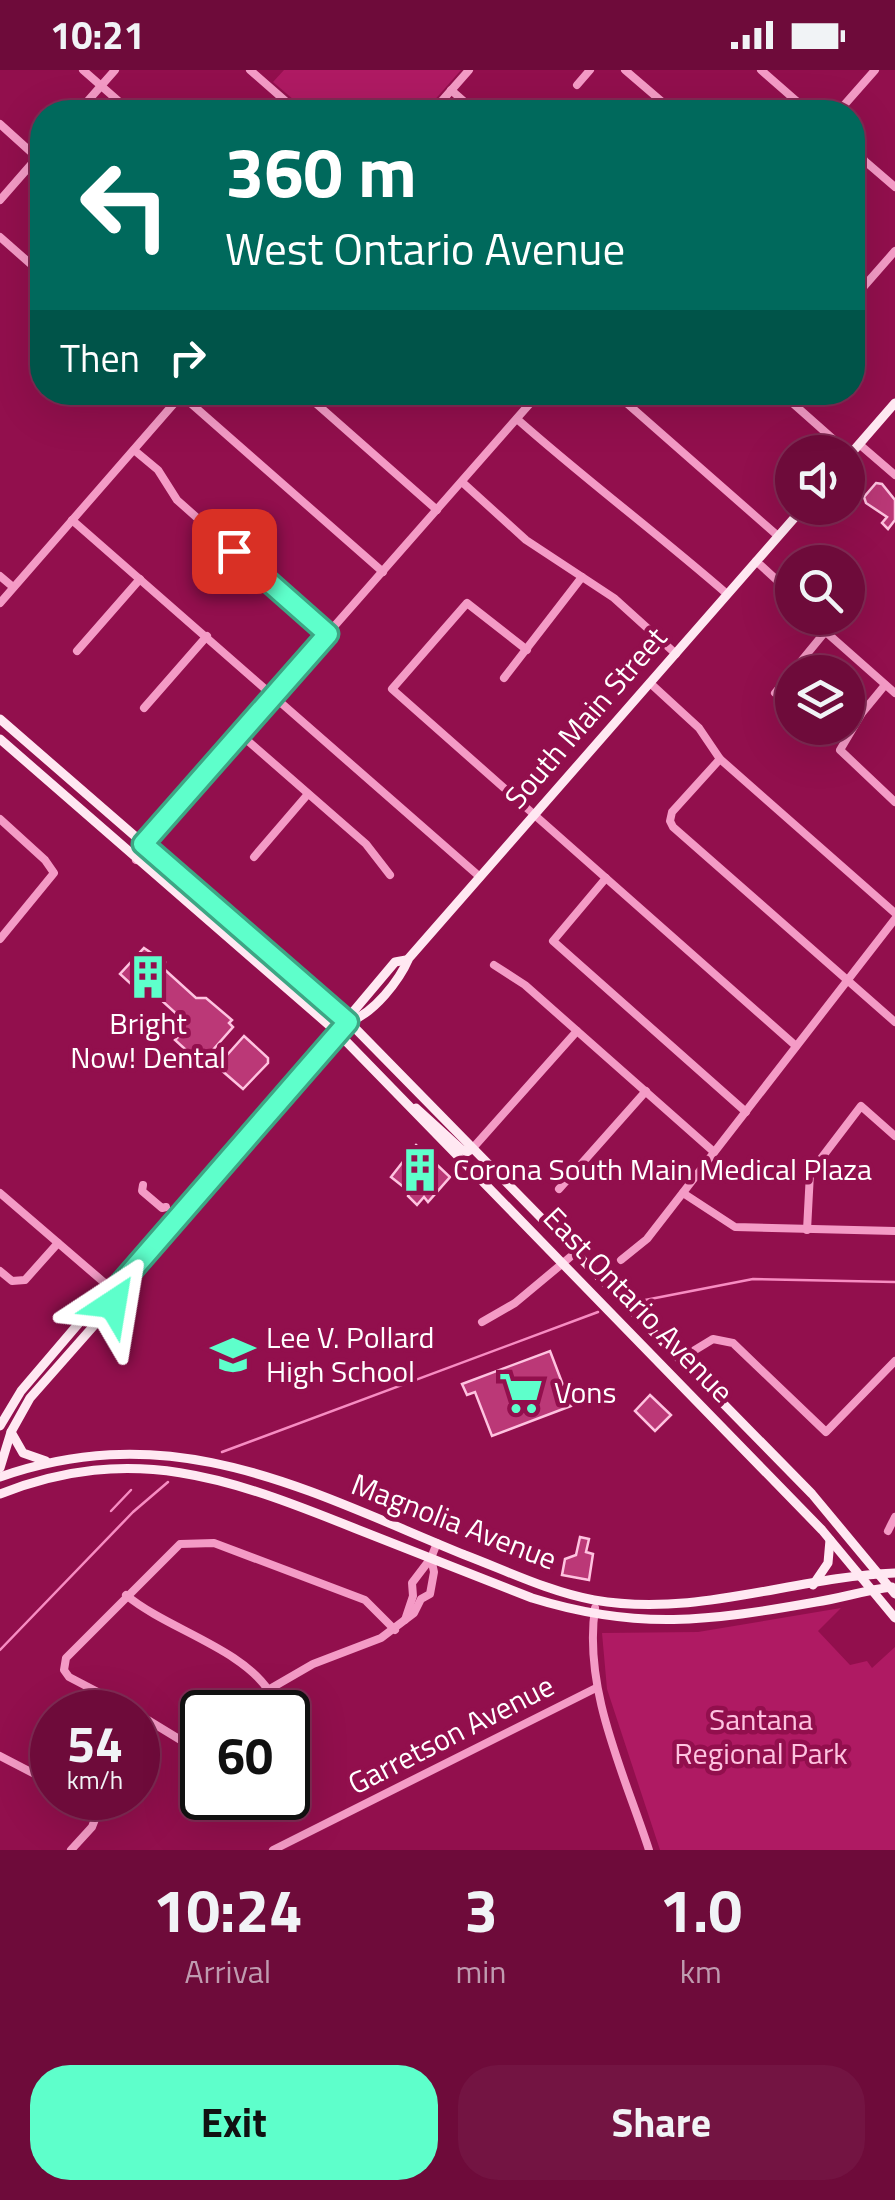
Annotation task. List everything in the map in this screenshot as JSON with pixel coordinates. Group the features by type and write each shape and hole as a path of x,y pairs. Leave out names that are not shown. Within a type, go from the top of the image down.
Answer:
{"main road":[{"path":"865,437 895,403"},
{"name":"South Main Street","path":"0,1426 21,1391 102,1296 114,1291 348,1022 354,1008 395,962 406,960 480,878 788,525"},
{"name":"East Ontario Avenue","path":"0,718 348,1022 812,1494 893,1590"},
{"name":"East Ontario Avenue","path":"0,739 338,1033 830,1540 895,1618"},
{"path":"402,1098 426,1113 461,1149 472,1149"},
{"name":"South Main Street","path":"0,1468 11,1432 30,1398 113,1304 114,1291"},
{"path":"11,1432 23,1453 53,1462"},
{"name":"Magnolia Avenue","path":"0,1477 53,1462 124,1452 212,1460 265,1475 541,1584 596,1600 642,1605 704,1604 895,1573"},
{"name":"Magnolia Avenue","path":"1,1491 64,1474 103,1470 182,1472 260,1490 532,1598 594,1615 657,1622 714,1620 871,1590 893,1590"},
{"path":"813,1585 828,1563 830,1540"}],"street":[{"path":"83,70 117,100"},
{"path":"89,100 115,70"},
{"path":"250,70 284,100"},
{"path":"442,100 469,70"},
{"path":"577,85 590,70"},
{"path":"625,70 657,100"},
{"path":"761,70 795,100"},
{"path":"849,100 875,70"},
{"path":"451,90 462,100"},
{"path":"0,124 30,148"},
{"path":"865,160 895,187"},
{"path":"0,200 30,169"},
{"path":"0,237 30,263"},
{"path":"865,285 895,251"},
{"path":"0,603 171,405"},
{"path":"195,405 383,572"},
{"path":"319,405 436,510"},
{"path":"136,860 143,844 528,405"},
{"path":"629,405 778,536"},
{"path":"794,405 826,435"},
{"path":"517,418 620,509 669,543 728,594"},
{"path":"865,449 895,474"},
{"path":"134,450 158,470 177,500 328,634"},
{"path":"462,482 551,560 614,598 676,654"},
{"path":"72,520 480,878"},
{"path":"756,562 775,579"},
{"path":"0,576 13,588"},
{"path":"77,650 140,578"},
{"path":"504,678 542,624 582,578"},
{"path":"527,650 467,602 392,688 796,1046"},
{"path":"806,655 823,635"},
{"path":"828,635 895,694"},
{"path":"144,708 207,636"},
{"path":"621,1260 647,1239 895,916 720,759 699,728 650,683"},
{"path":"885,685 840,750 895,802"},
{"path":"240,734 366,844 390,875"},
{"path":"720,759 672,812 670,821 895,1022"},
{"path":"254,857 308,794"},
{"path":"0,819 46,860 54,873 0,939"},
{"path":"606,878 553,941 746,1112"},
{"path":"494,965 525,984 714,1152"},
{"path":"472,1149 577,1031"},
{"path":"559,1189 646,1090"},
{"path":"807,1230 810,1174 861,1106 895,1136"},
{"path":"143,1185 142,1190 166,1208"},
{"path":"683,1192 735,1227 895,1231"},
{"path":"0,1193 114,1291"},
{"path":"0,1270 12,1281 25,1280 58,1243"},
{"path":"482,1322 515,1303 575,1253"},
{"path":"690,1353 713,1339 732,1343 826,1432 895,1360"},
{"path":"888,1531 895,1517"},
{"path":"94,1690 70,1677 64,1670 66,1658 169,1551 189,1542 214,1543 365,1600 396,1630"},
{"path":"417,1598 412,1583 437,1543"},
{"path":"271,1690 314,1664 396,1630 417,1598 431,1591 431,1558"},
{"path":"126,1594 146,1611 250,1669 268,1690"},
{"path":"596,1600 591,1640 596,1688 648,1850"},
{"name":"Garretson Avenue","path":"274,1850 596,1688"},
{"path":"0,1756 30,1772"},
{"path":"71,1850 94,1820"}],"green space":[{"path":"284,70 461,70 435,100 294,100 273,82"},
{"name":"Santana Regional Park","path":"841,1608 818,1631 850,1665 867,1661 872,1668 895,1647 895,1850 660,1850 607,1689 602,1633 698,1632"}],"building":[{"path":"876,483 882,484 895,500 895,520 888,529 882,523 887,517 866,503 865,496"},
{"path":"144,948 165,962 164,969 196,998 206,998 232,1020 229,1023 233,1027 204,1060 200,1056 197,1060 175,1040 178,1037 170,1029 180,1017 148,988 142,994 120,974"},
{"path":"244,1036 268,1058 268,1063 243,1089 219,1064"},
{"name":"Corona South Main Medical Plaza","path":"416,1145 450,1177 428,1202 424,1197 417,1205 408,1196 410,1192 391,1177"},
{"name":"Vons","path":"550,1351 571,1406 492,1436 475,1392 467,1395 462,1384"},
{"path":"650,1395 671,1415 655,1431 635,1411"},
{"path":"580,1537 589,1539 586,1552 593,1554 589,1580 562,1575 565,1559 576,1555"}],"waterway":[{"path":"640,1301 753,1279 895,1282"},
{"path":"222,1452 598,1312"},
{"path":"0,1650 133,1512 168,1482"},
{"path":"111,1511 131,1490"}],"place":[{"name":"Bright Now! Dental","path":"148,977"},
{"name":"Corona South Main Medical Plaza","path":"420,1170"},
{"name":"Lee V. Pollard High School","path":"233,1355"},
{"name":"Vons","path":"521,1393"}],"route":[{"path":"113,1304 114,1291 348,1022 143,844 328,634 234,551"}]}
